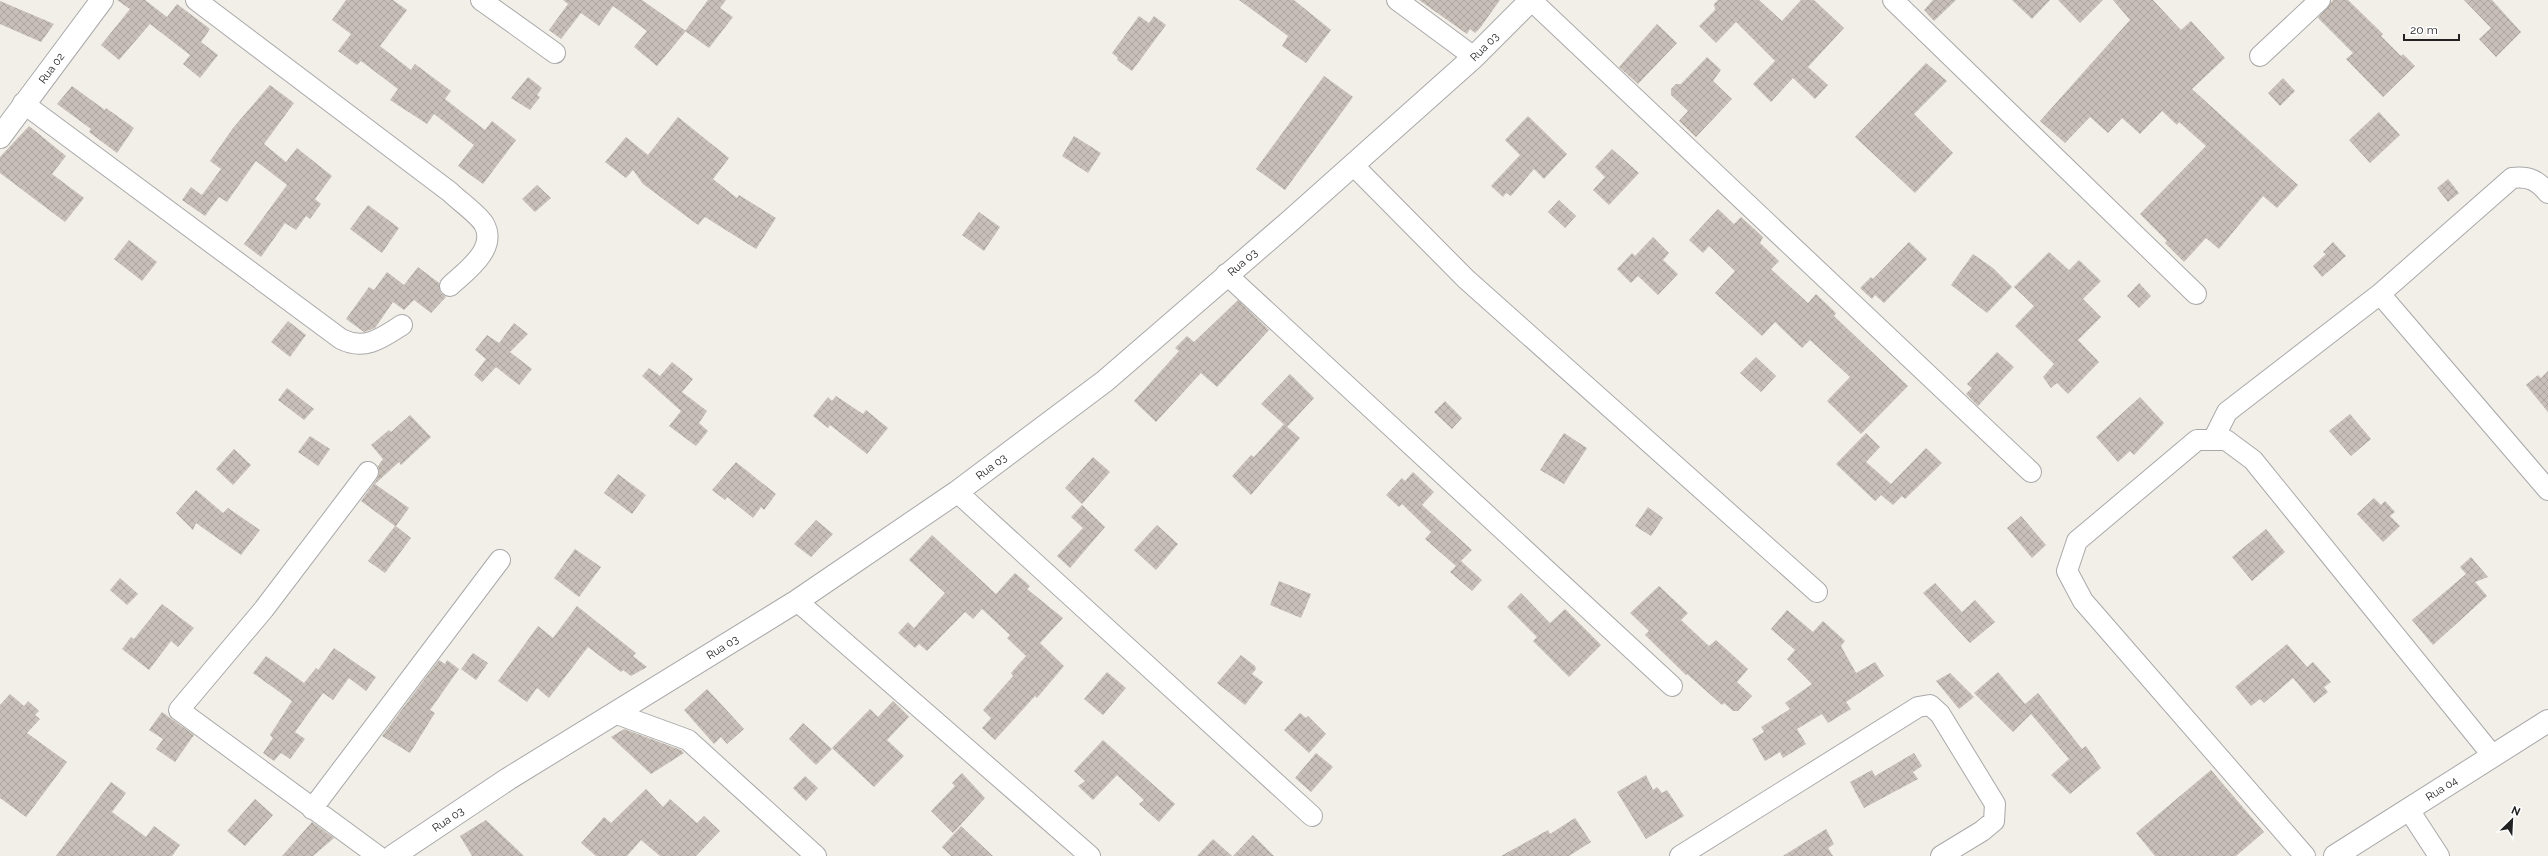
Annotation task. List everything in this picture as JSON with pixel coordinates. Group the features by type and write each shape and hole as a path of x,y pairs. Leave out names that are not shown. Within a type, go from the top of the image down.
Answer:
{"street":[{"name":"Rua 02","path":"0,137 23,103 102,0"},
{"path":"196,0 450,192 484,223 488,237 482,255 450,286"},
{"path":"481,0 555,53"},
{"path":"1397,0 1474,57"},
{"path":"1531,0 2031,472"},
{"name":"Rua 03","path":"393,856 508,779 617,714 797,601 957,492 1105,381 1226,274 1353,165 1474,57 1531,0"},
{"path":"1893,0 2196,294"},
{"path":"2260,56 2320,0"},
{"path":"23,103 341,339 351,344 374,343 402,325"},
{"path":"1353,165 1466,279 1817,592"},
{"path":"2213,440 2227,412 2380,294 2512,178 2526,176 2539,183 2548,193"},
{"path":"1226,274 1672,686"},
{"path":"2380,294 2548,490"},
{"path":"2306,856 2083,601 2067,572 2077,541 2197,440 2226,440 2253,460 2492,756"},
{"path":"368,472 264,609 179,710 378,856"},
{"path":"957,492 1312,816"},
{"path":"312,809 500,560"},
{"path":"797,601 1090,856"},
{"path":"1680,856 1918,706 1930,705 1940,714 1995,804 1994,820 1982,831 1941,856"},
{"path":"617,714 688,740 816,856"},
{"name":"Rua 04","path":"2335,856 2548,721"},
{"path":"2409,810 2438,856"}],"building":[{"path":"117,0 145,0 167,17 177,4 210,29 201,42 218,55 200,78 183,64 190,55 150,24 119,60 101,45 130,9"},
{"path":"346,0 393,0 407,10 380,46 411,70 415,64 451,91 445,99 485,130 492,121 516,140 483,184 458,166 474,145 434,114 427,124 390,100 398,89 361,61 357,65 338,51 351,34 332,20"},
{"path":"563,0 642,0 686,31 657,66 634,47 647,31 613,6 599,26 581,13 561,39 549,30 568,4"},
{"path":"708,0 726,0 720,8 733,17 709,48 685,31"},
{"path":"1239,0 1294,0 1331,30 1306,63 1282,46 1288,36"},
{"path":"1419,0 1500,0 1480,28 1475,33 1470,29 1467,34"},
{"path":"1718,0 1759,0 1782,21 1801,0 1814,0 1844,28 1808,67 1828,85 1815,99 1793,78 1771,102 1753,84 1775,61 1736,22 1716,43 1699,26 1715,10 1714,4"},
{"path":"1933,0 1956,0 1934,21 1924,10"},
{"path":"2012,0 2050,0 2032,19"},
{"path":"2058,0 2103,0 2080,23"},
{"path":"2113,0 2153,0 2181,30 2191,21 2225,58 2192,89 2298,185 2277,208 2263,196 2219,249 2206,238 2184,262 2165,243 2167,241 2140,214 2206,146 2179,122 2177,125 2162,111 2140,134 2122,118 2108,133 2090,117 2065,143 2040,121 2130,20"},
{"path":"2333,0 2348,0 2383,34 2381,36 2401,56 2403,54 2415,66 2383,97 2346,59 2353,53 2318,18"},
{"path":"2464,0 2492,0 2521,32 2496,57 2479,39 2491,28"},
{"path":"0,1 54,24 41,42 0,24"},
{"path":"1139,16 1149,23 1154,16 1166,25 1132,71 1117,60 1118,58 1112,53"},
{"path":"1657,24 1677,43 1638,84 1619,67"},
{"path":"1707,57 1721,70 1713,81 1732,99 1696,137 1679,121 1688,111 1671,95 1671,89 1676,84 1681,84"},
{"path":"1926,63 1947,81 1914,114 1953,153 1915,193 1855,137"},
{"path":"1324,76 1353,97 1285,190 1256,169"},
{"path":"528,77 542,88 537,95 540,97 530,110 511,98"},
{"path":"2283,78 2295,91 2280,106 2268,93"},
{"path":"270,85 294,103 264,144 286,162 297,148 332,176 315,199 321,204 310,219 306,216 296,230 285,223 261,257 244,244 287,185 256,161 227,202 219,197 205,216 182,200 191,187 202,195 221,169 210,161 233,128"},
{"path":"72,86 105,110 106,108 134,128 117,153 89,132 91,129 57,104"},
{"path":"2379,112 2400,135 2370,163 2349,140"},
{"path":"1528,116 1567,154 1544,179 1534,169 1511,196 1506,193 1503,197 1491,186 1520,155 1505,140"},
{"path":"678,117 729,158 713,179 737,198 739,195 776,218 756,249 705,217 698,225 643,184 633,170 626,178 605,162 626,137 648,155"},
{"path":"29,126 66,156 52,174 84,198 65,222 0,173 0,157"},
{"path":"1074,136 1101,153 1088,173 1062,156"},
{"path":"1612,149 1639,173 1609,205 1593,190 1605,177 1595,167"},
{"path":"2448,179 2459,193 2448,202 2437,188"},
{"path":"537,185 551,198 535,212 522,199"},
{"path":"1559,200 1576,216 1565,228 1548,212"},
{"path":"368,205 399,228 382,253 350,229"},
{"path":"1718,209 1734,224 1741,217 1763,237 1760,243 1779,261 1771,269 1808,303 1816,294 1836,313 1834,316 1908,386 1861,434 1827,401 1850,377 1810,340 1802,348 1775,322 1762,336 1715,293 1735,271 1709,246 1703,253 1689,240"},
{"path":"979,212 1000,227 984,251 962,235"},
{"path":"1653,237 1669,253 1663,260 1678,274 1658,295 1638,276 1631,283 1617,269 1632,253 1635,256"},
{"path":"129,240 157,262 142,281 114,259"},
{"path":"1909,242 1927,259 1884,303 1875,295 1872,299 1860,288 1871,277 1873,279"},
{"path":"2333,242 2346,256 2322,277 2313,266 2326,254 2323,252"},
{"path":"2049,252 2069,270 2079,260 2101,281 2083,299 2101,317 2078,340 2099,362 2068,394 2057,383 2051,388 2043,377 2054,364 2015,326 2034,306 2014,287"},
{"path":"1973,254 1993,268 2012,287 1987,313 1951,285"},
{"path":"418,267 439,283 441,293 446,297 431,313 414,300 404,310 393,302 375,328 364,332 346,319 369,287 374,290 387,272 404,285"},
{"path":"2139,283 2151,296 2139,308 2127,296"},
{"path":"1238,300 1269,330 1217,387 1201,373 1156,422 1134,401 1179,351 1175,348 1187,336 1194,342"},
{"path":"288,321 306,335 290,357 271,342"},
{"path":"514,323 528,334 510,352 532,369 519,385 496,367 482,382 474,375 486,359 475,350 487,335 499,343"},
{"path":"1997,352 2014,367 1978,406 1966,394 1972,388 1967,384"},
{"path":"1756,357 1776,376 1761,392 1740,373"},
{"path":"672,362 693,379 682,392 707,411 699,423 708,431 696,446 669,426 681,411 642,376 649,368 660,376"},
{"path":"2548,371 2548,412 2526,385 2538,375 2541,378"},
{"path":"1290,374 1314,398 1287,427 1261,404"},
{"path":"287,388 314,409 304,420 278,400"},
{"path":"836,396 863,414 866,410 888,428 867,454 830,425 828,428 813,416 828,397 832,401"},
{"path":"2140,397 2164,423 2134,455 2130,451 2118,462 2096,437"},
{"path":"1445,401 1462,418 1452,429 1434,412"},
{"path":"2350,414 2371,439 2351,456 2329,431"},
{"path":"410,415 431,437 401,465 399,462 375,484 409,508 396,526 411,538 385,573 368,561 395,526 361,501 377,479 379,473 378,466 383,459 371,445 389,430 391,432"},
{"path":"1284,424 1300,438 1251,495 1232,476 1251,455 1254,457"},
{"path":"1564,433 1587,448 1564,484 1540,470"},
{"path":"1866,433 1880,447 1866,462 1891,484 1926,448 1942,463 1905,499 1902,496 1893,505 1881,495 1875,501 1836,464"},
{"path":"310,436 330,449 318,466 298,452"},
{"path":"234,449 251,465 233,485 216,469"},
{"path":"1093,457 1110,472 1082,504 1065,488"},
{"path":"736,462 776,494 764,510 761,507 753,518 727,497 725,500 712,490"},
{"path":"1413,472 1434,492 1422,505 1472,550 1456,566 1425,539 1431,532 1402,504 1399,507 1386,495 1402,478 1405,481"},
{"path":"618,474 646,495 632,514 604,493"},
{"path":"196,490 223,513 228,508 260,530 241,555 196,523 193,530 176,513"},
{"path":"2374,498 2381,505 2385,501 2395,512 2390,516 2400,526 2383,542 2357,514"},
{"path":"1082,505 1105,527 1070,568 1057,556 1083,528 1071,517"},
{"path":"1648,507 1663,518 1651,536 1635,526"},
{"path":"2021,516 2046,545 2032,558 2007,528"},
{"path":"816,520 833,534 811,557 794,544"},
{"path":"1157,525 1178,544 1156,570 1134,550"},
{"path":"2266,529 2285,552 2252,581 2232,557"},
{"path":"932,535 996,594 1015,573 1030,586 1027,589 1063,618 1040,643 1064,666 1037,698 1035,696 995,740 982,728 991,718 983,710 1013,676 1011,673 1026,656 1007,638 1010,635 982,609 973,619 965,612 927,651 919,644 915,648 898,633 908,622 914,628 945,593 909,560"},
{"path":"575,549 601,567 579,597 554,578"},
{"path":"2471,557 2488,577 2475,582 2487,596 2433,645 2412,620 2466,574 2460,567"},
{"path":"1461,561 1482,580 1472,591 1450,572"},
{"path":"120,578 138,594 127,605 110,590"},
{"path":"1279,581 1311,594 1301,618 1270,605"},
{"path":"1935,583 1962,612 1975,600 1995,622 1970,643 1923,593"},
{"path":"1659,586 1688,613 1681,620 1709,646 1716,640 1748,669 1737,682 1752,696 1738,711 1733,711 1724,703 1722,705 1687,674 1686,675 1645,635 1649,631 1630,613"},
{"path":"1521,593 1550,623 1565,609 1601,645 1569,677 1533,641 1537,637 1507,607"},
{"path":"162,604 194,628 178,647 171,641 149,670 122,649 131,637 134,639"},
{"path":"577,606 636,653 633,656 647,667 631,676 623,670 621,672 588,647 549,698 537,688 527,702 498,681 538,626 553,638"},
{"path":"1787,610 1813,632 1823,621 1845,641 1841,646 1856,673 1875,662 1884,676 1846,702 1851,709 1828,723 1822,714 1797,729 1806,744 1783,758 1780,752 1765,761 1752,739 1764,732 1761,727 1790,709 1785,703 1812,684 1787,659 1795,650 1771,629"},
{"path":"2287,644 2307,667 2313,662 2331,682 2324,687 2328,692 2314,703 2293,678 2264,703 2260,699 2251,706 2235,687"},
{"path":"334,648 376,677 366,691 349,678 333,700 323,693 295,732 305,739 290,759 281,753 274,761 263,753 273,738 270,735 292,701 253,673 266,656 304,683 316,668 318,670"},
{"path":"473,653 488,663 476,680 461,669"},
{"path":"1241,655 1255,666 1256,669 1252,674 1263,682 1245,705 1217,683"},
{"path":"439,660 445,664 447,660 459,669 430,710 435,713 410,753 382,736"},
{"path":"1107,672 1126,688 1103,715 1084,699"},
{"path":"1998,672 2025,704 2038,693 2082,749 2086,746 2101,768 2070,794 2051,775 2069,759 2031,714 2013,732 1974,693"},
{"path":"1950,673 1974,697 1959,709 1936,681"},
{"path":"707,689 744,729 727,744 721,737 714,744 684,710"},
{"path":"10,694 24,706 28,701 39,711 35,715 40,719 27,733 67,762 26,817 0,798 0,705"},
{"path":"893,701 909,717 887,740 904,756 874,787 832,748 870,709 878,717"},
{"path":"162,712 194,735 175,762 156,749 163,739 149,730"},
{"path":"1300,713 1306,718 1308,716 1326,734 1309,753 1284,730"},
{"path":"803,723 832,749 816,765 789,739"},
{"path":"624,729 681,750 684,753 651,774 611,737"},
{"path":"1103,740 1175,804 1159,822 1139,804 1144,800 1117,775 1093,800 1078,786 1085,781 1074,771"},
{"path":"1316,753 1333,767 1311,792 1295,778"},
{"path":"1914,753 1922,766 1913,772 1918,779 1864,808 1850,782 1872,770 1875,776"},
{"path":"2211,770 2264,832 2236,856 2155,856 2136,833"},
{"path":"962,773 985,798 953,833 931,811 955,786 952,783"},
{"path":"1646,775 1653,790 1657,787 1662,793 1667,790 1684,816 1646,839 1617,792"},
{"path":"805,776 818,788 806,801 793,788"},
{"path":"111,782 126,793 112,812 146,837 154,826 180,845 172,856 56,856"},
{"path":"646,789 663,807 670,799 697,823 704,816 720,831 696,856 660,856 641,840 627,856 596,856 581,843 604,817 611,823"},
{"path":"255,799 273,815 245,846 227,831"},
{"path":"1575,818 1591,842 1569,856 1501,856 1548,830 1550,834"},
{"path":"486,820 524,856 472,856 460,836"},
{"path":"312,822 334,838 313,856 282,856"},
{"path":"961,826 993,856 951,856 942,847"},
{"path":"1826,829 1834,844 1828,848 1833,856 1783,856"},
{"path":"1253,835 1274,856 1233,856"},
{"path":"1213,839 1232,856 1197,856"}]}
